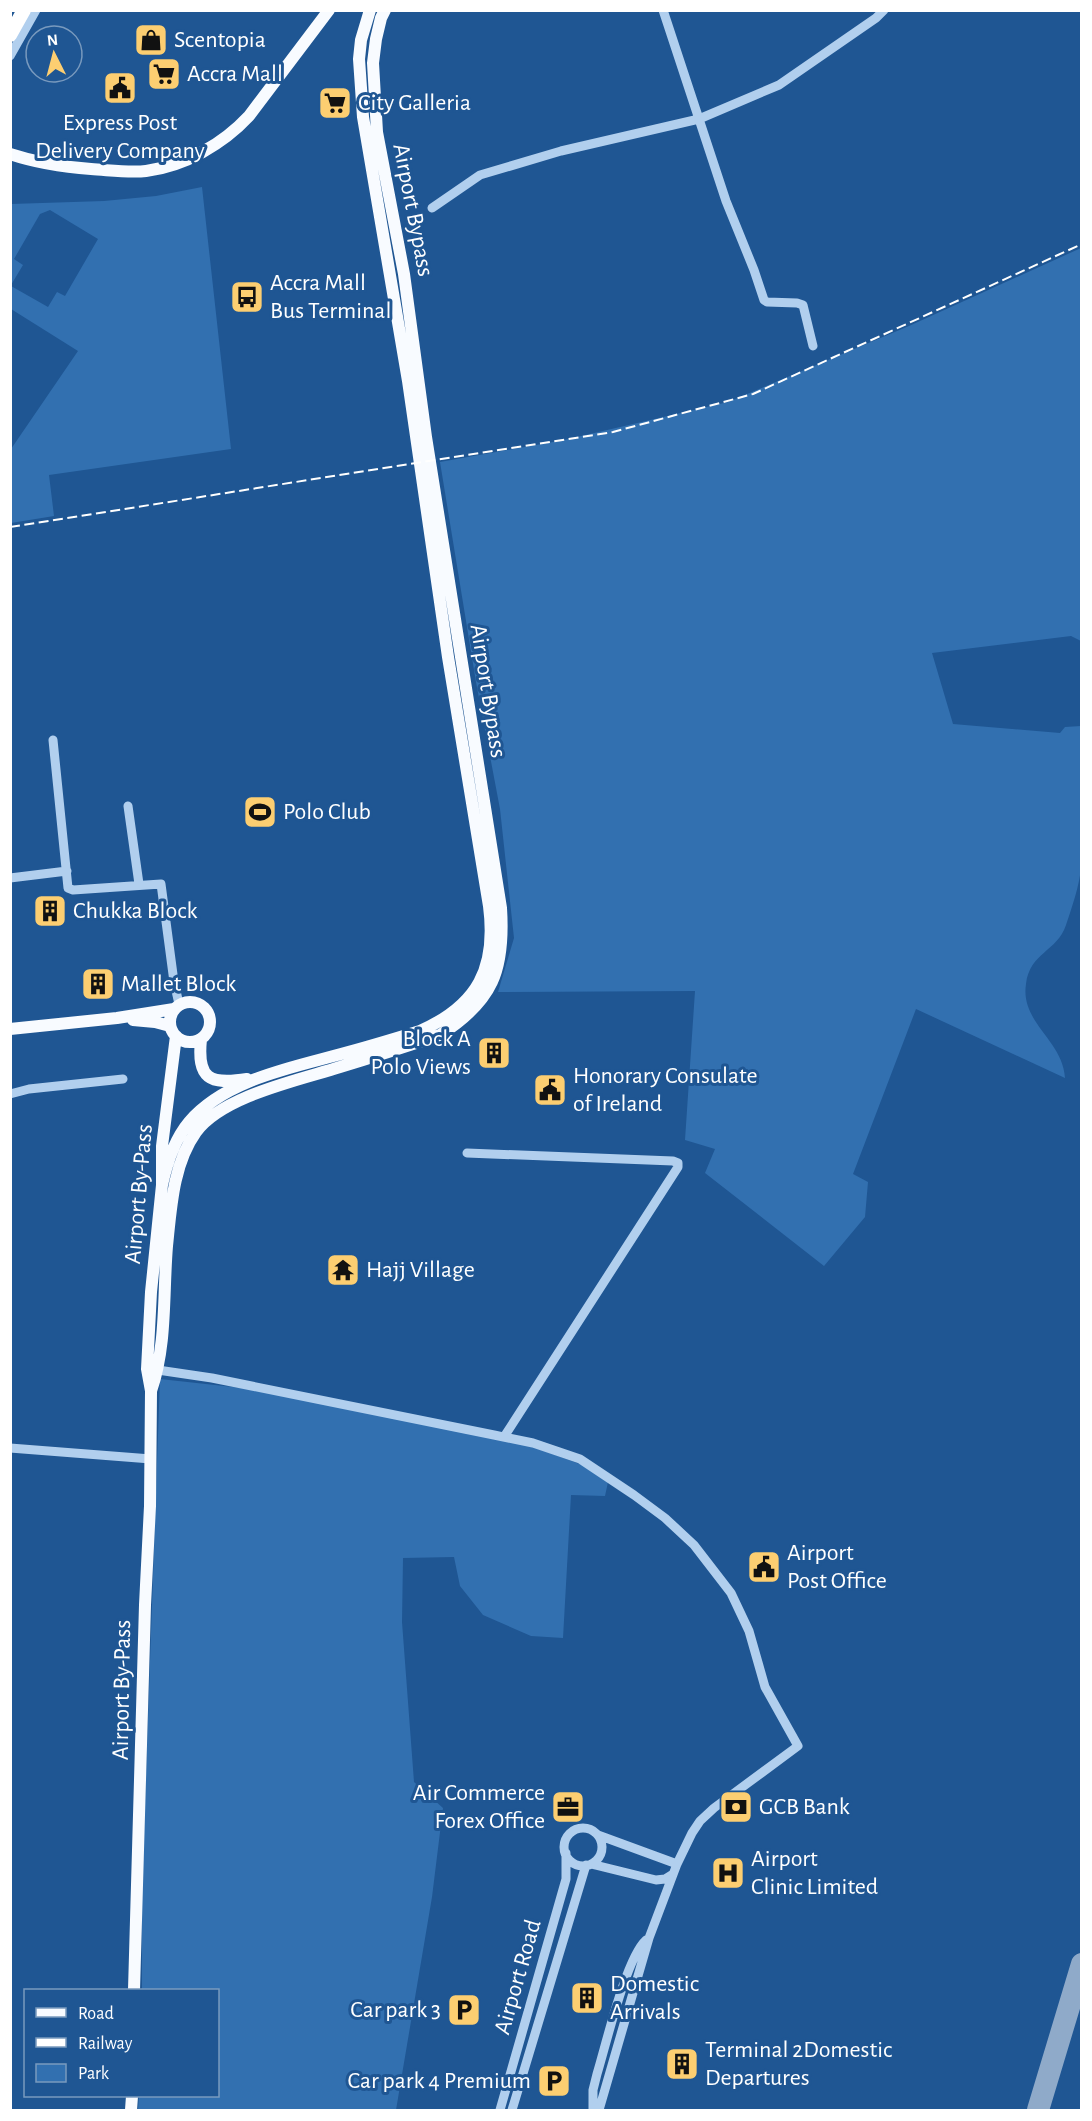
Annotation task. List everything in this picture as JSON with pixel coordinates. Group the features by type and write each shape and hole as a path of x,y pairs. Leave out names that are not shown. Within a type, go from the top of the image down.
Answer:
{"highway":[{"path":"10,35 24,10"}],"main road":[{"path":"10,154 54,165 109,171 144,171 176,164 202,152 236,130 329,10"},
{"name":"Airport Bypass","path":"169,1186 173,1150 181,1133 202,1110 256,1078 412,1033 441,1021 466,1001 475,989 488,960 491,927 489,906 448,657 408,381 363,117 359,59 361,40 370,10"},
{"name":"Airport Bypass","path":"169,1186 197,1131 218,1112 265,1090 440,1035 478,1005 488,992 499,960 502,943 501,908 426,437 411,314 377,132 373,63 376,39 385,10"},
{"path":"10,1029 117,1018 177,1007 188,1001 197,1002 205,1007 210,1015 211,1024 208,1033 201,1039 188,1042 155,1022 117,1018"},
{"path":"173,1031 171,1014 177,1007"},
{"name":"Airport By-Pass","path":"135,1989 152,1391 168,1245 169,1186 162,1146 173,1031"},
{"path":"201,1039 200,1064 211,1078 219,1082 228,1082 256,1078"}],"street":[{"path":"10,56 36,10"},
{"path":"663,10 726,201 764,300 803,305 813,346"},
{"path":"432,208 480,175 561,151 699,119 779,85 876,18 884,10"},
{"path":"53,740 69,890 159,882 162,885 177,1007"},
{"path":"128,806 139,884"},
{"path":"10,878 67,870"},
{"path":"10,1094 29,1089 123,1079"},
{"path":"467,1154 678,1163 678,1167 504,1437"},
{"path":"153,1369 212,1378 533,1443 580,1459 664,1518 694,1545 731,1593 749,1631 765,1687 798,1746 714,1808 700,1821 692,1833 675,1869 649,1938 599,2110"},
{"path":"10,1448 151,1459"},
{"name":"Airport Road","path":"500,2110 566,1879 565,1843 574,1831 589,1829 675,1869"},
{"name":"Airport Road","path":"512,2110 588,1865 598,1859 602,1851 602,1843 598,1835"},
{"path":"566,1853 574,1863 656,1880 665,1878 675,1869"},
{"path":"593,2110 593,2090 597,2074 627,1976 638,1950 649,1938"}],"green space":[{"path":"202,187 231,449 49,475 54,516 11,523 11,449 78,351 11,309 11,286 48,307 57,292 65,296 98,239 50,210 40,214 14,259 23,265 11,285 11,204 104,201 156,196"},
{"path":"1081,248 1081,641 1071,636 932,653 953,724 1060,733 1065,727 1081,726 1083,851 1079,882 1062,934 1038,958 1028,973 1026,984 1029,1010 1057,1053 1063,1065 1065,1078 916,1009 853,1174 868,1182 865,1217 824,1266 705,1173 715,1149 685,1140 695,991 498,992 514,938 500,809 476,682 440,462 564,440 728,402 909,326"},
{"path":"160,1379 298,1394 526,1444 585,1466 608,1482 605,1496 571,1495 563,1638 531,1636 483,1615 460,1586 454,1557 403,1558 402,1622 414,1782 443,1808 432,1897 396,2110 138,2110 139,2097 219,2097 219,1989 142,1989 142,1888"}],"taxiway":[{"path":"1038,2110 1082,1964"}],"railway":[{"path":"10,527 613,432 753,394 1082,244"}],"place":[{"name":"Scentopia","path":"151,40"},
{"name":"Accra Mall","path":"164,74"},
{"name":"Express Post Delivery Company","path":"120,88"},
{"name":"City Galleria","path":"335,103"},
{"name":"Accra Mall Bus Terminal","path":"247,297"},
{"name":"Polo Club","path":"260,812"},
{"name":"Chukka Block","path":"50,911"},
{"name":"Mallet Block","path":"98,984"},
{"name":"Block A Polo Views","path":"494,1053"},
{"name":"Honorary Consulate of Ireland","path":"550,1090"},
{"name":"Hajj Village","path":"343,1270"},
{"name":"Airport Post Office","path":"764,1567"},
{"name":"Air Commerce Forex Office","path":"568,1807"},
{"name":"GCB Bank","path":"736,1807"},
{"name":"Airport Clinic Limited","path":"728,1873"},
{"name":"Domestic Arrivals","path":"587,1998"},
{"name":"Car park 3","path":"464,2010"},
{"name":"Terminal 2Domestic Departures","path":"682,2064"},
{"name":"Car park 4 Premium","path":"554,2081"}]}
